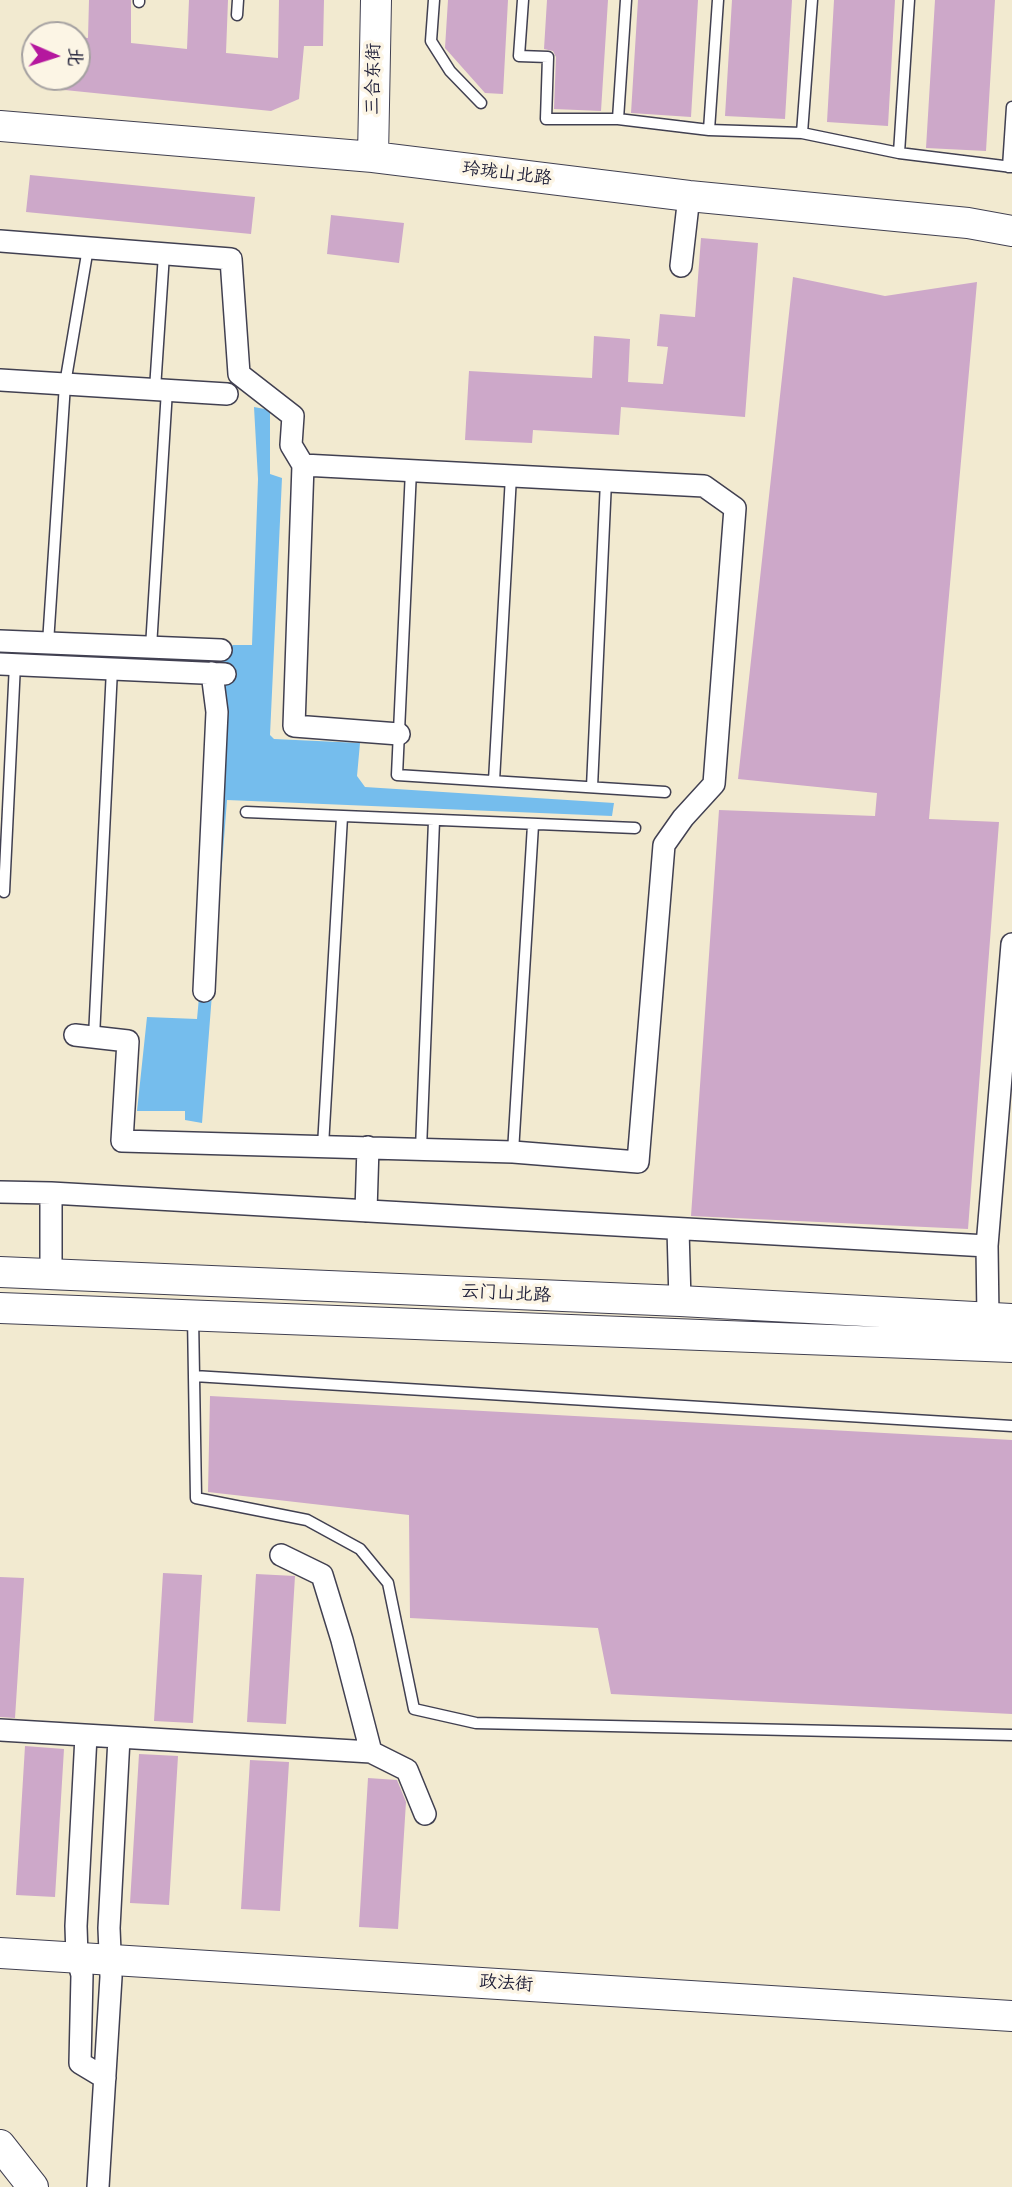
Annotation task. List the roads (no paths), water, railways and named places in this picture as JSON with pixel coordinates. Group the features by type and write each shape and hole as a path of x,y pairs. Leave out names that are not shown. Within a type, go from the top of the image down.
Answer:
{"street":[{"name":"三合东街","path":"373,158 376,0"},
{"name":"玲珑山北路","path":"0,126 373,158 689,196 968,223 1012,231"},
{"path":"681,266 689,196"},
{"path":"0,241 231,260 239,374 293,416 291,444 303,465 294,726 399,734"},
{"path":"0,380 227,394"},
{"path":"85,1036 128,1041 122,1141 513,1152 638,1162 664,845 683,818 714,784 735,508 704,486 303,465"},
{"path":"0,641 221,650"},
{"path":"8,664 219,674 204,991"},
{"path":"1000,1318 987,1246 1012,944"},
{"path":"366,1211 368,1147"},
{"path":"0,1192 987,1246"},
{"path":"51,1193 51,1274"},
{"path":"678,1229 680,1301"},
{"name":"云门山北路","path":"0,1272 680,1301 1000,1318"},
{"name":"云门山北路","path":"0,1308 1012,1347"},
{"path":"281,1555 322,1575 371,1752"},
{"path":"0,1730 371,1752 407,1770 425,1814"},
{"path":"86,1736 76,1926 76,1957 82,1975 80,2063 105,2078"},
{"path":"98,2187 111,1976 109,1959 119,1738"},
{"name":"政法街","path":"0,1953 1012,2016"},
{"path":"0,2145 33,2187"}],"lane":[{"path":"237,15 238,0"},
{"path":"433,0 431,41 450,71 481,103"},
{"path":"523,0 519,57 548,57 545,119 618,119 709,130 802,133 899,153 1010,167 1012,107"},
{"path":"618,119 626,0"},
{"path":"709,130 718,0"},
{"path":"802,133 812,0"},
{"path":"899,153 909,0"},
{"path":"48,643 65,384 88,248"},
{"path":"151,647 164,254"},
{"path":"411,471 397,775 665,792"},
{"path":"494,781 511,476"},
{"path":"592,787 606,481"},
{"path":"4,892 8,664"},
{"path":"85,1036 112,669"},
{"path":"246,812 635,828"},
{"path":"323,1146 342,817"},
{"path":"421,1149 434,821"},
{"path":"513,1152 533,825"},
{"path":"194,1314 196,1498 307,1520 360,1549 388,1583 414,1709 476,1723 1012,1735"},
{"path":"194,1376 1012,1426"}],"water":[{"path":"254,407 270,410 270,474 282,478 270,735 274,739 360,743 357,776 365,787 614,803 612,816 227,800 202,1123 185,1120 185,1111 137,1111 147,1017 197,1019 226,704 219,667 0,656 0,650 214,659 233,645 252,645 258,479"}]}
